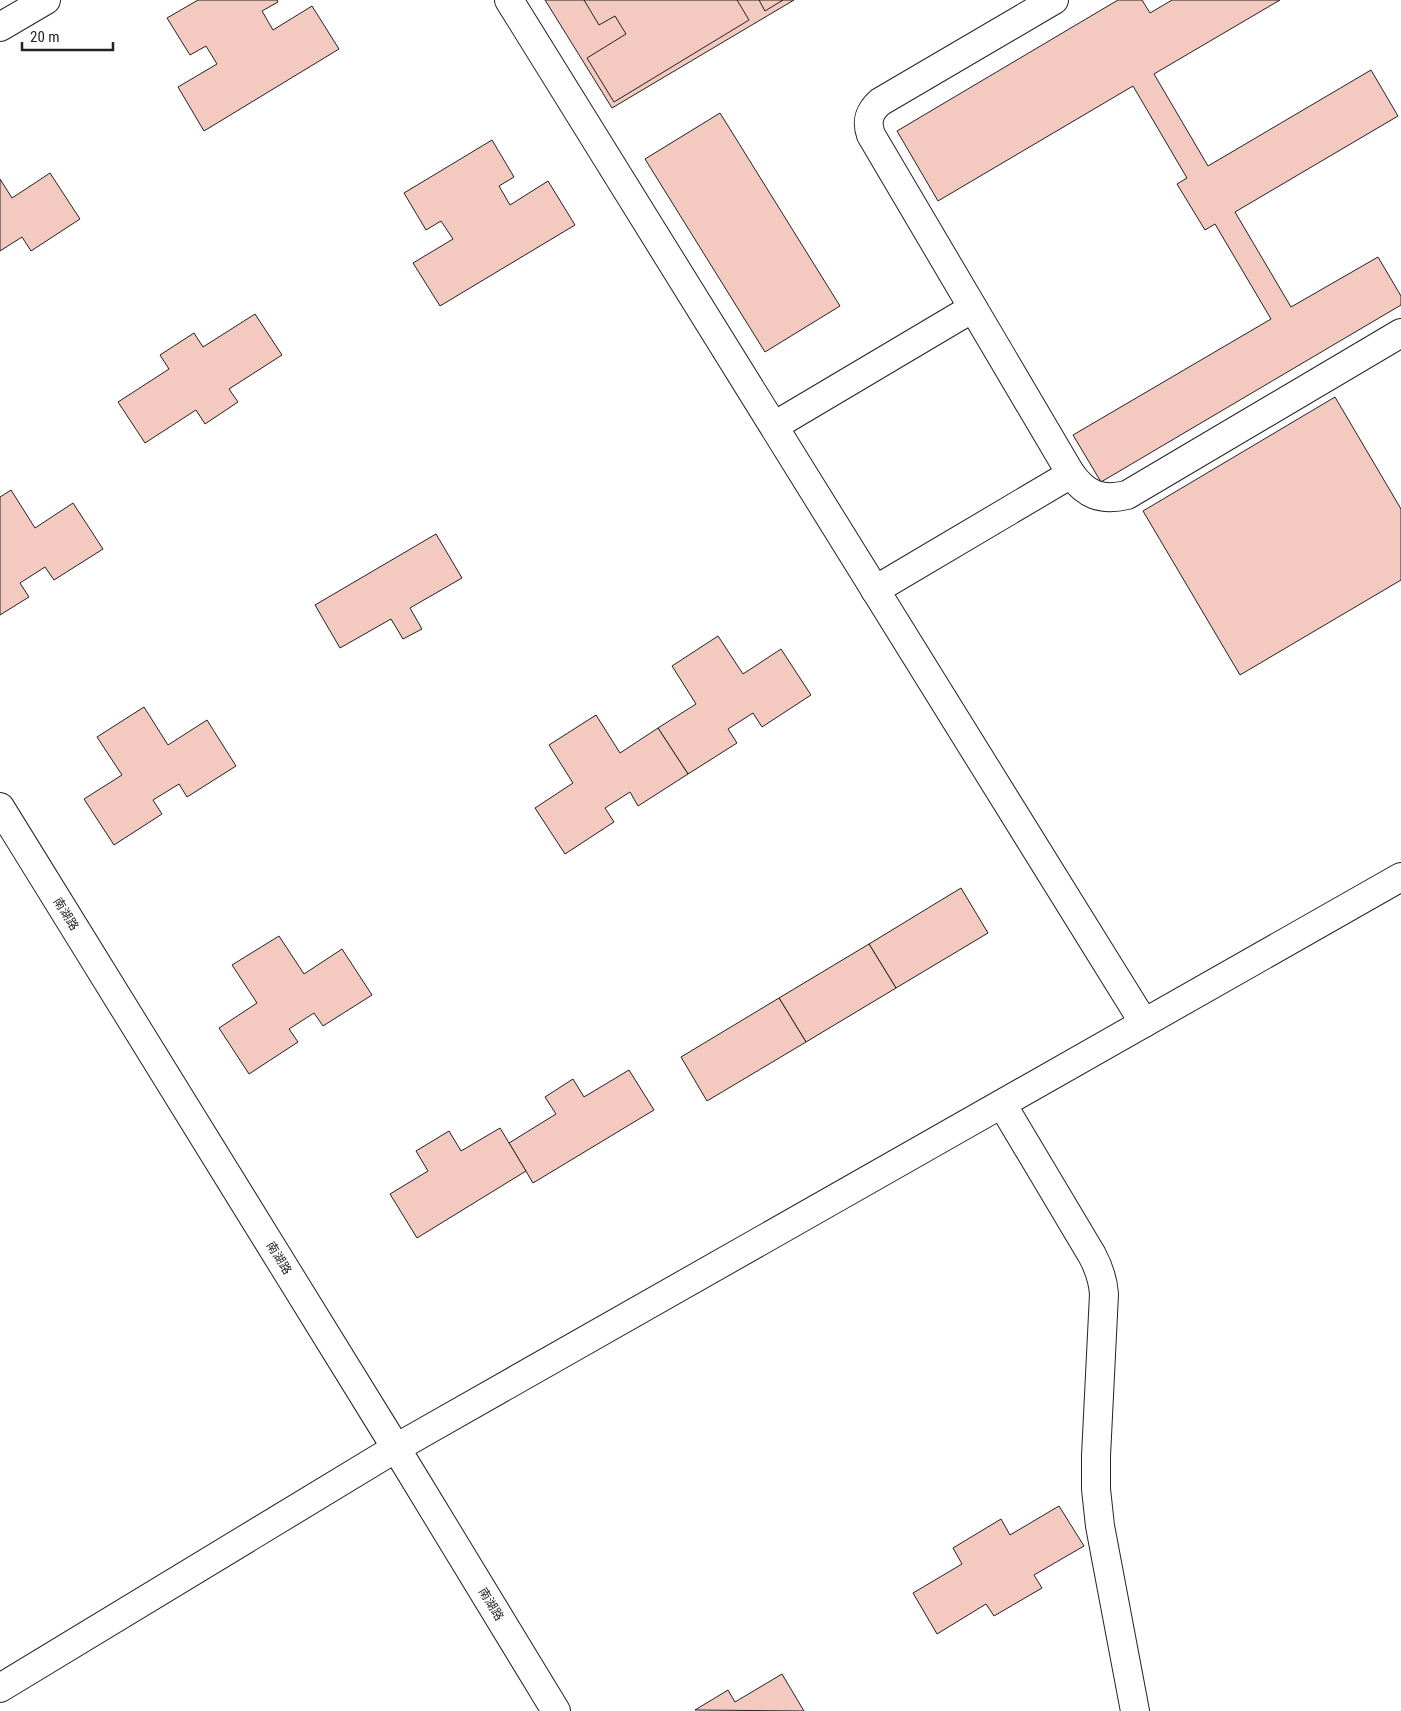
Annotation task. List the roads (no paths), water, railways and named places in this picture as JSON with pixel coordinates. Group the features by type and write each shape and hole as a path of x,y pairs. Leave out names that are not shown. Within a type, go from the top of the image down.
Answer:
{"street":[{"path":"0,27 46,0"},
{"path":"509,0 1144,1023"},
{"path":"1054,0 880,102 873,109 868,126 871,135 1078,485 1088,493 1101,497 1114,498 1127,495 1401,333"},
{"path":"774,426 973,308"},
{"path":"875,590 1070,474"},
{"name":"南湖路","path":"0,807 556,1711"},
{"path":"0,1688 396,1448 1401,877"},
{"path":"1002,1104 1095,1262 1103,1281 1096,1489 1100,1526 1135,1711"}]}
